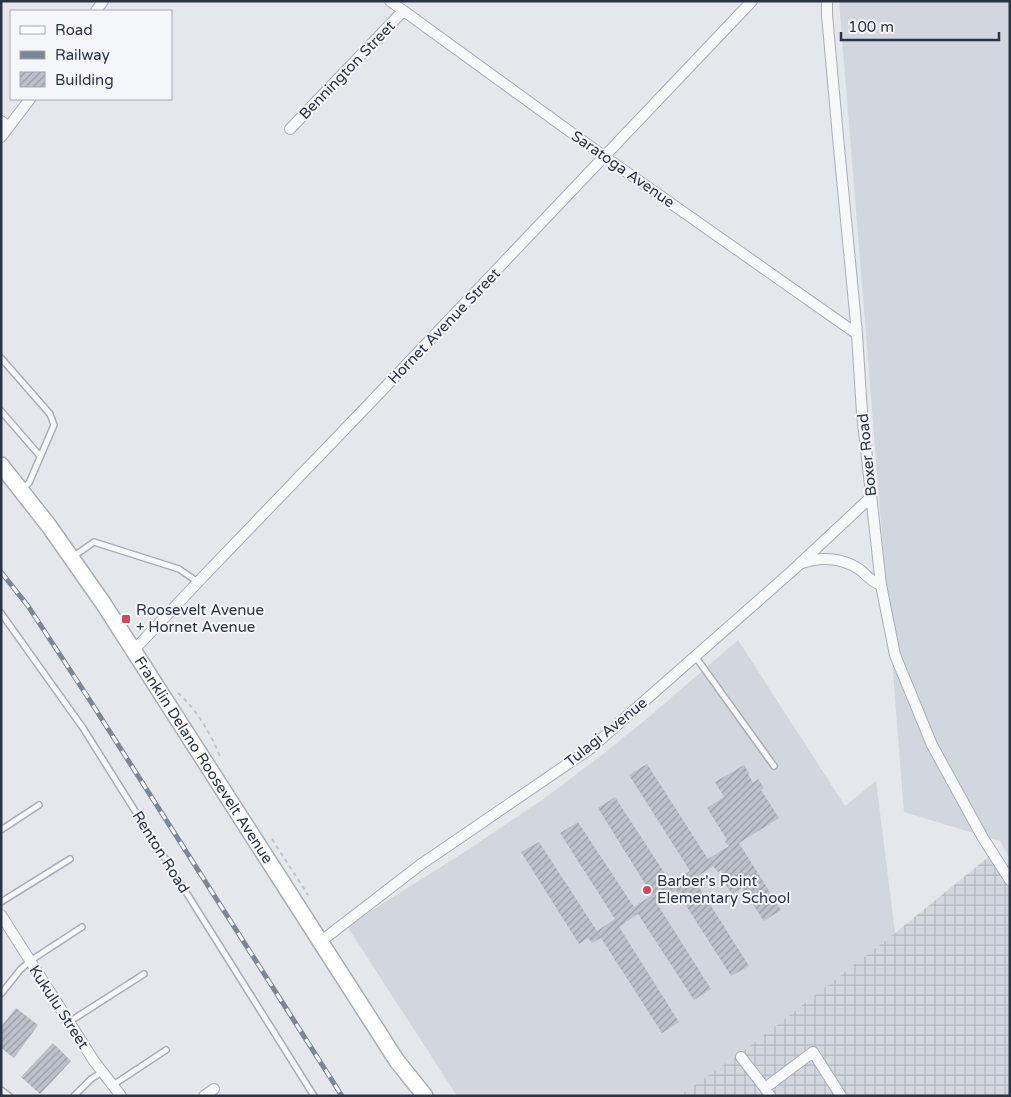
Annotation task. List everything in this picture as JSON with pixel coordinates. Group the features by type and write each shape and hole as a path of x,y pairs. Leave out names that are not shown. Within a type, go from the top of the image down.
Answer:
{"main road":[{"name":"Franklin Delano Roosevelt Avenue","path":"1,465 72,557 134,650 397,1060 425,1096"},
{"name":"Franklin Delano Roosevelt Avenue","path":"397,1060 414,1096"}],"street":[{"name":"Saratoga Avenue","path":"390,1 605,157 857,334"},
{"name":"Hornet Avenue Street","path":"134,650 752,1"},
{"name":"Boxer Road","path":"827,1 857,334 862,413 881,585 896,656 932,744 983,838 1010,880"},
{"name":"Bennington Street","path":"290,129 403,11"},
{"path":"1,137 5,124 29,100"},
{"name":"Tulagi Avenue","path":"320,942 420,865 591,748 799,564 871,497"},
{"path":"799,564 825,558 843,561 859,570 872,582 881,585"},
{"name":"Kukulu Street","path":"1,915 102,1072 122,1096"},
{"path":"741,1057 768,1092 813,1052 841,1096"},
{"path":"204,1096 214,1089"}],"lane":[{"path":"1,358 50,414 54,425 29,483 21,489"},
{"path":"1,411 40,456"},
{"path":"72,557 94,542 179,569 198,582"},
{"name":"Renton Road","path":"1,612 83,728 314,1096"},
{"path":"696,656 774,766"},
{"path":"1,830 39,805"},
{"path":"1,902 70,859"},
{"path":"1,994 20,970 30,961 82,927"},
{"path":"69,1022 144,974"},
{"path":"112,1085 166,1050"},
{"path":"74,1096 102,1072"},
{"path":"1,1090 9,1096"}],"path":[{"path":"178,693 200,717 221,759"},
{"path":"272,838 308,895"}],"shaded area":[{"path":"839,1 1010,1 1010,859 1000,841 904,812"},
{"name":"Barber's Point Elementary School","path":"738,640 845,806 876,781 895,933 747,1048 679,1096 457,1096 347,926 463,853 545,798 649,717"},
{"path":"997,850 1010,872 1010,1096 679,1096 747,1048 895,933"}],"building":[{"path":"647,764 708,859 729,846 707,808 724,797 715,782 744,765 753,783 758,779 764,788 761,790 779,818 739,843 781,910 764,921 742,888 732,894 724,882 727,880 721,870 718,872 713,866 694,879 749,966 731,976 676,890 656,902 711,989 694,1000 638,914 619,927 679,1022 662,1033 601,938 592,943 588,938 579,944 521,852 539,842 597,931 615,919 560,833 578,822 634,907 652,895 598,808 615,797 671,883 690,871 629,775"},
{"path":"16,1008 38,1025 14,1058 1,1048 1,1027"},
{"path":"53,1043 71,1061 40,1094 21,1077"}],"railway":[{"path":"1,572 28,606 89,699 342,1096"}],"place":[{"name":"Roosevelt Avenue + Hornet Avenue","path":"126,619"},
{"name":"Barber's Point Elementary School","path":"647,890"}]}
